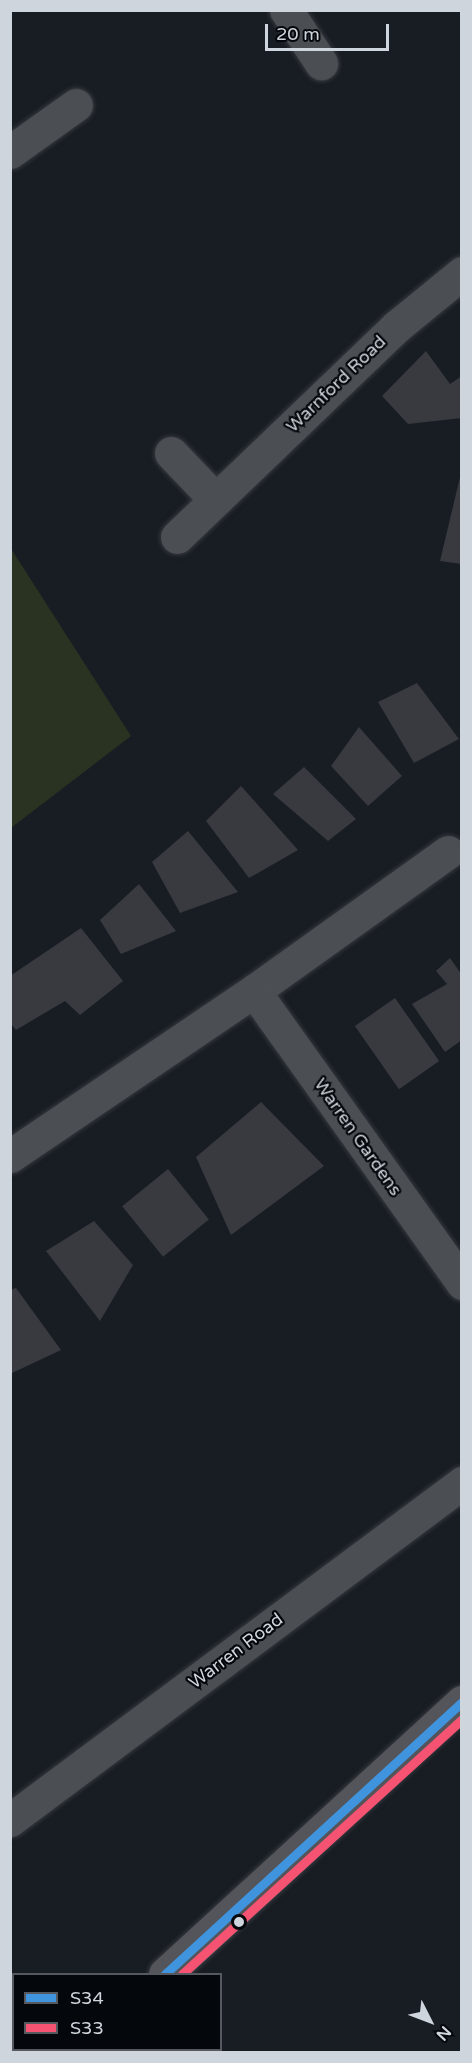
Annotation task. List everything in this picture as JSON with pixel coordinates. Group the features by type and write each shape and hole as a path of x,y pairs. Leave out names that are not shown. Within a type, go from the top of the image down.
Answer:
{"street":[{"path":"285,10 321,63"},
{"path":"10,152 76,105"},
{"name":"Warnford Road","path":"177,537 397,326 462,273"},
{"path":"171,453 215,499"},
{"path":"10,1156 254,991 448,852"},
{"name":"Warren Gardens","path":"254,991 462,1283"},
{"name":"Warren Road","path":"10,1820 462,1483"},
{"path":"166,1973 462,1702"}],"green space":[{"path":"10,547 131,736 11,828 10,828"}],"building":[{"path":"426,351 450,384 462,376 462,418 408,424 382,396"},
{"path":"462,473 462,564 440,561"},
{"path":"417,683 459,739 414,763 378,702"},
{"path":"359,727 402,776 368,806 331,766"},
{"path":"304,767 356,819 328,841 273,794"},
{"path":"241,786 298,850 249,878 206,821"},
{"path":"188,831 238,892 180,913 152,862"},
{"path":"139,884 176,931 121,954 100,920"},
{"path":"81,928 123,981 80,1015 65,1001 16,1030 10,1023 10,976"},
{"path":"450,958 462,975 462,1040 445,1052 412,1004 447,984 436,971"},
{"path":"395,998 439,1061 399,1089 355,1026"},
{"path":"261,1102 324,1166 231,1235 196,1157"},
{"path":"168,1169 209,1220 163,1257 122,1206"},
{"path":"94,1221 133,1265 100,1321 46,1251"},
{"path":"16,1288 61,1350 10,1374 10,1290"}],"transit line":[{"name":"S34","path":"166,1973 462,1702"},
{"name":"S33","path":"183,1973 462,1719"}]}
